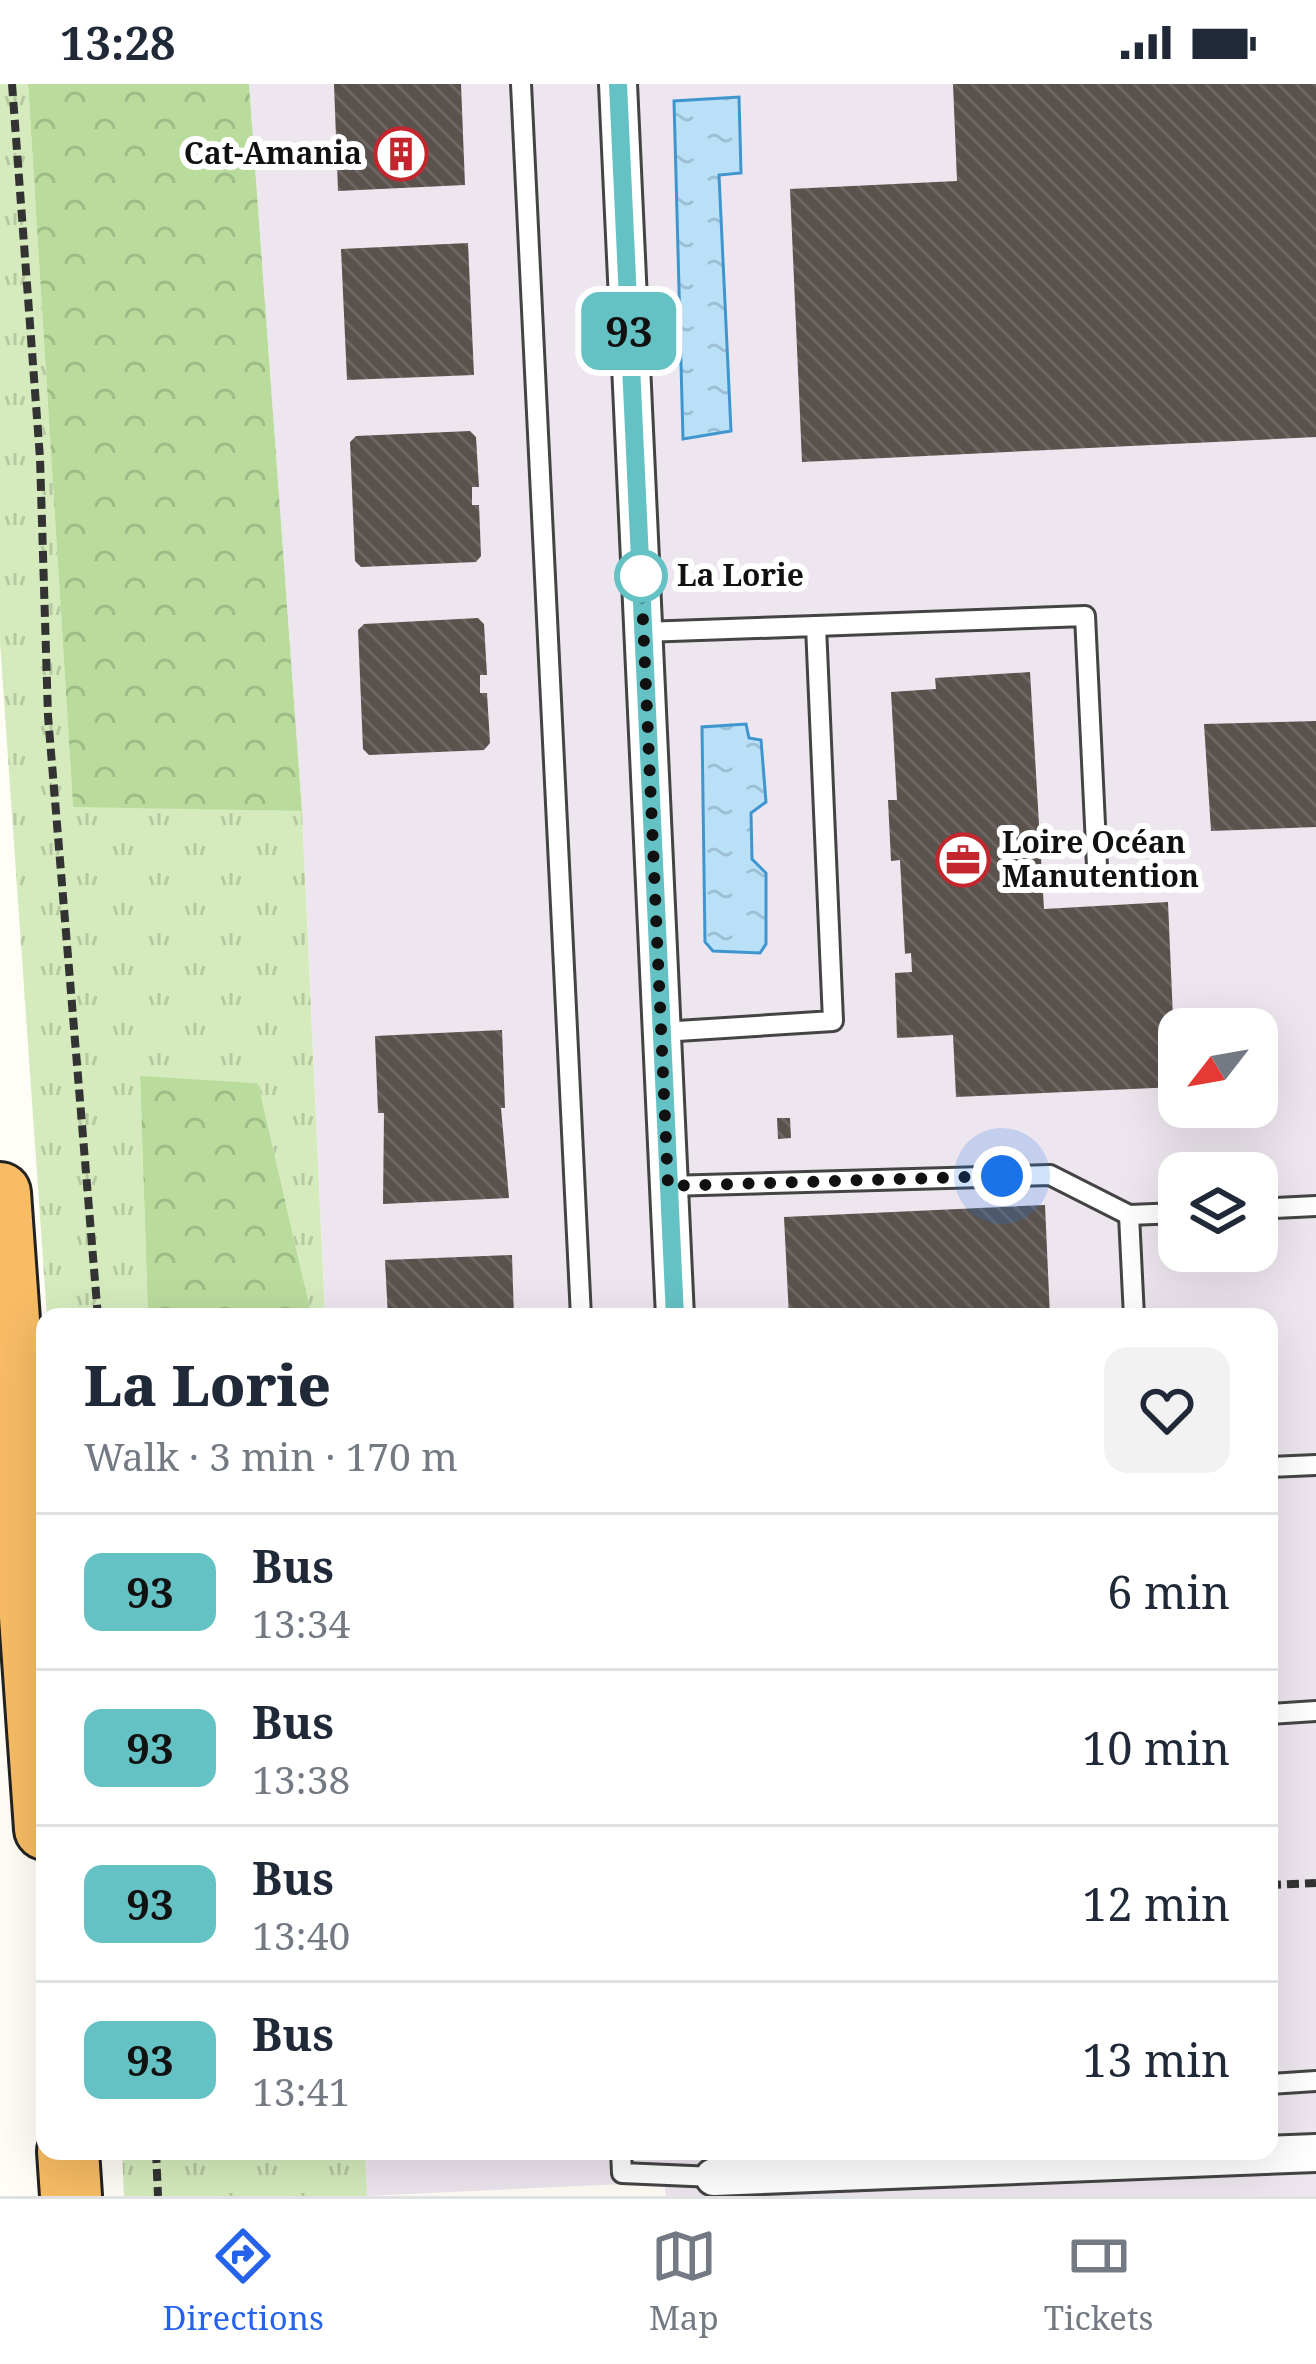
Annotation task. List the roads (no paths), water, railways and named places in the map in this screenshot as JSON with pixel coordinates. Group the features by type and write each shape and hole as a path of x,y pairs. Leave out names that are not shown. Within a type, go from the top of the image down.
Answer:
{"highway":[{"path":"0,1193 36,1701"},
{"path":"69,2160 71,2196"}],"street":[{"path":"618,84 675,1308"},
{"path":"1278,2153 1316,2153"},
{"path":"714,2175 1065,2160"}],"lane":[{"path":"521,84 581,1308"},
{"path":"643,632 1085,616 1097,866"},
{"path":"662,1032 833,1021 816,626"},
{"path":"668,1186 1050,1175 1129,1215 1158,1214"},
{"path":"1278,1208 1316,1206"},
{"path":"1129,1215 1134,1308"},
{"path":"1278,1467 1316,1465"},
{"path":"1278,1713 1316,1711"},
{"path":"1278,2083 1316,2081"},
{"path":"621,2160 622,2173 714,2175"}],"water":[{"path":"739,97 741,173 719,175 731,431 683,439 674,101"},
{"path":"746,724 749,738 761,740 766,802 751,813 752,859 766,873 766,944 760,953 713,951 705,942 702,727"}],"place":[{"name":"Cat-Amania","path":"401,154"},
{"name":"La Lorie","path":"641,576"},
{"name":"Loire Océan Manutention","path":"963,860"}]}
